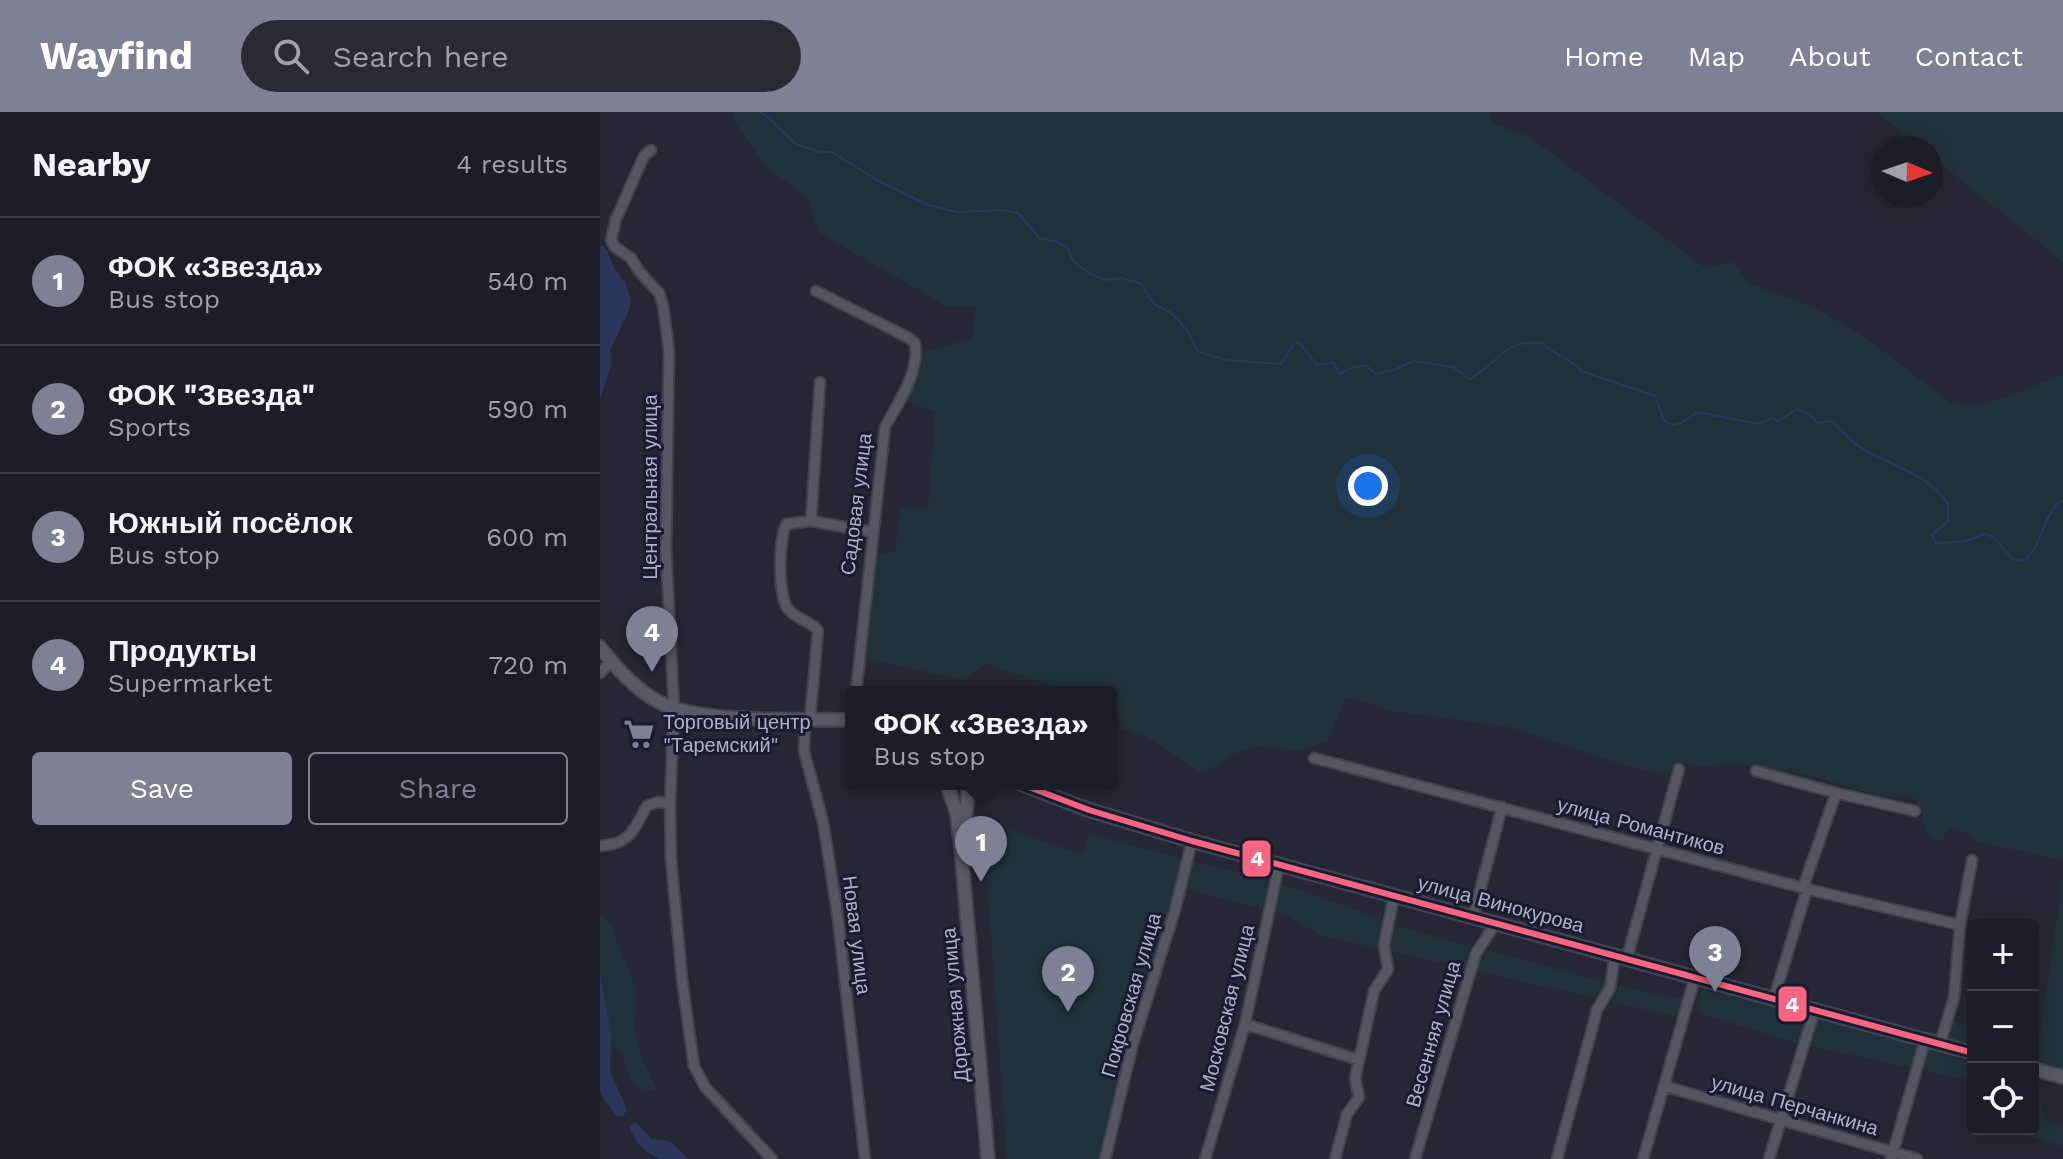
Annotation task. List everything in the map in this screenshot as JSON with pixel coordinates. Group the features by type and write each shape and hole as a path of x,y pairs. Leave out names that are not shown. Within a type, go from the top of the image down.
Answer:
{"main road":[{"path":"600,647 635,686 674,709 726,716 845,720"},
{"path":"949,790 957,814 961,848"},
{"path":"961,848 969,790"},
{"name":"улица Винокурова","path":"1037,790 1089,810 1192,841 1967,1051"},
{"name":"Дорожная улица","path":"961,848 988,1159"},
{"path":"2039,1071 2063,1077"}],"street":[{"name":"Центральная улица","path":"651,150 644,156 631,185 616,219 611,240 615,247 631,258 659,293 669,351 666,550 674,709 670,804 674,899 694,1066 705,1087 772,1159"},
{"name":"Садовая улица","path":"816,291 915,343 917,353 906,389 885,427 857,686"},
{"path":"811,521 820,382"},
{"path":"808,719 818,631 786,606 781,566 782,531 787,524 811,521 872,532"},
{"path":"600,673 611,661"},
{"name":"Новая улица","path":"808,719 804,751 823,822 837,911 865,1159"},
{"name":"улица Романтиков","path":"1314,758 1807,889 1960,925"},
{"path":"1557,1159 1597,1010 1610,988 1658,850 1679,769"},
{"path":"1756,771 1915,811"},
{"path":"1774,998 1807,889 1805,882 1836,793"},
{"path":"600,846 616,845 628,839 647,806 658,802 670,804"},
{"path":"1473,917 1502,807"},
{"name":"Покровская улица","path":"1105,1159 1133,1044 1175,910 1192,841"},
{"path":"1940,1044 1954,998 1960,925 1972,860"},
{"name":"Московская улица","path":"1205,1159 1245,1024 1279,865"},
{"path":"1335,1159 1347,1114 1359,1097 1355,1079 1374,991 1388,969 1384,945 1394,896"},
{"name":"Весенняя улица","path":"1415,1159 1476,953 1496,923"},
{"path":"1643,1159 1695,977"},
{"path":"1769,1159 1815,1009"},
{"path":"1245,1024 1359,1060"},
{"path":"1892,1156 1925,1040"},
{"name":"улица Перчанкина","path":"1664,1086 1892,1156 1917,1159"}],"shaded area":[{"path":"734,112 1491,112 1490,122 1530,137 1705,268 1734,262 1746,282 1815,308 1863,336 1951,403 1984,405 2063,375 2063,860 1978,842 1968,833 1951,827 1939,843 1927,833 1917,801 1910,795 1884,797 1795,771 1729,763 1706,766 1675,763 1672,776 1620,764 1509,727 1393,711 1346,697 1328,741 1300,751 1256,746 1236,753 1202,774 1147,737 1121,729 1117,716 1117,686 1054,686 986,664 964,680 864,658 875,555 895,552 901,508 928,509 935,411 907,402 922,353 973,338 976,307 946,306 818,232 809,199 766,167 733,119"},
{"path":"1876,112 2063,112 2063,262 1943,166 1943,136 1906,136"},
{"path":"1008,829 1083,855 1089,834 1292,887 1414,931 1684,1000 1678,1017 1320,935 1288,916 1176,886 1130,1043 1101,1159 1007,1159 985,849"},
{"path":"2063,877 2063,1072 2039,1066 2040,1036"},
{"path":"600,915 610,924 636,989 635,1030 642,1059 658,1090 647,1091 631,1083 622,1052 612,1049 600,974"},
{"path":"1703,989 1967,1061 1967,1080 1795,1043 1697,1012"},
{"path":"1951,1020 1967,1024 1967,1043 1947,1038"},
{"path":"2039,1092 2046,1121 2063,1126 2063,1146 2024,1135 2039,1135"}],"water":[{"path":"602,246 625,282 631,300 610,350 611,364 600,399 600,248"},
{"path":"600,974 611,1032 610,1071 627,1110 623,1116 617,1116 600,1090"},
{"path":"636,1122 652,1139 670,1141 688,1159 660,1159 651,1154 631,1131 630,1126"}],"waterway":[{"path":"760,112 796,144 819,152 832,152 877,180 928,205 958,212 1002,210 1018,213 1039,238 1058,242 1068,249 1072,260 1089,273 1105,280 1121,278 1140,283 1154,304 1170,312 1188,331 1197,351 1226,360 1281,364 1293,345 1299,342 1317,365 1334,363 1340,374 1366,365 1375,374 1413,361 1453,367 1469,379 1510,348 1530,342 1543,343 1581,371 1655,396 1664,421 1673,425 1697,412 1759,424 1772,418 1778,421 1797,409 1808,413 1818,423 1831,421 1858,446 1910,472 1941,494 1948,505 1948,521 1932,535 1936,543 1963,542 1985,534 1993,537 2013,559 2024,561 2036,546 2054,508 2063,501"}],"transit line":[{"name":"4","path":"1037,790 1089,810 1192,841 1967,1051"}],"place":[{"name":"Продукты","path":"652,672"},
{"name":"Торговый центр \"Таремский\"","path":"639,734"},
{"name":"ФОК «Звезда»","path":"981,882"},
{"name":"Южный посёлок","path":"1715,992"},
{"name":"ФОК \"Звезда\"","path":"1068,1012"}]}
